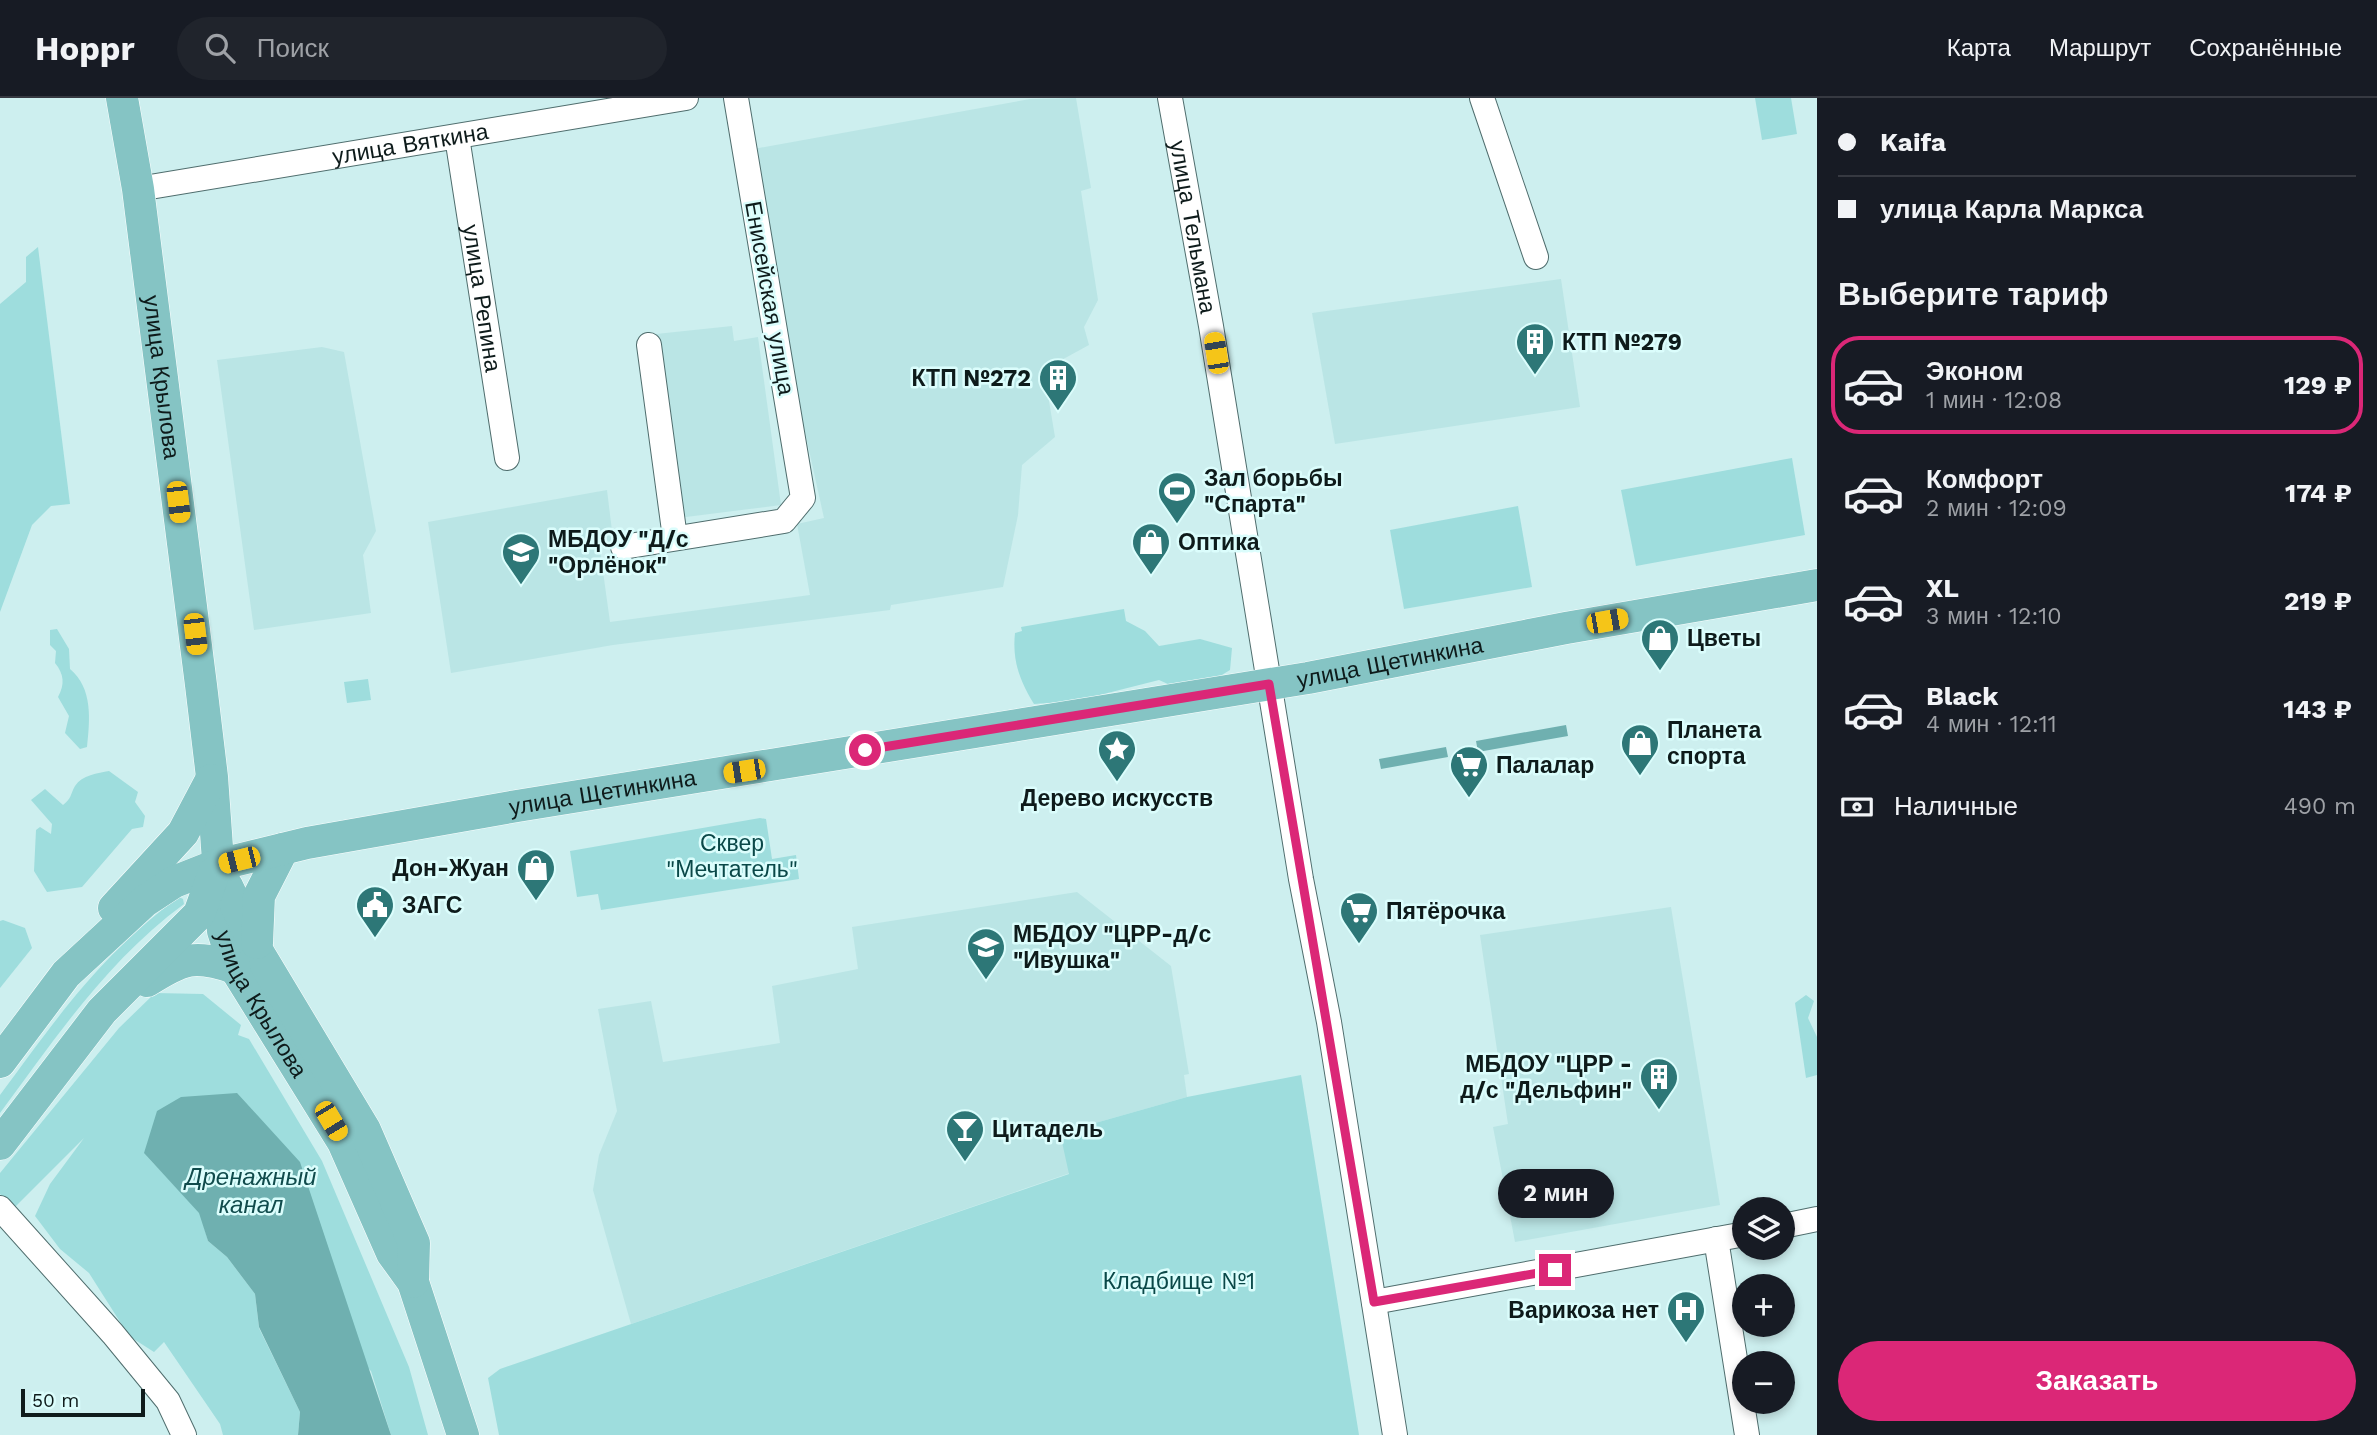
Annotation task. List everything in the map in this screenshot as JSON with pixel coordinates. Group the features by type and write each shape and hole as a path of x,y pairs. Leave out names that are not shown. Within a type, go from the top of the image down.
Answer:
{"main road":[{"name":"улица Крылова","path":"122,98 138,189 212,777 218,866 246,960 365,1130 414,1243 413,1282 463,1435"},
{"name":"улица Щетинкина","path":"66,974 145,901 174,882 218,866 284,849 542,802 1269,684 1566,628 1817,585"},
{"path":"102,1011 182,960 246,960 259,896 284,849 262,846 234,827 223,811 212,777"},
{"path":"0,1062 119,901 183,833 212,777"},
{"path":"0,1144 102,1011 199,914 218,866"}],"street":[{"name":"улица Вяткина","path":"138,189 686,98"},
{"name":"Енисейская улица","path":"675,538 784,521 803,498 736,98"},
{"name":"улица Тельмана","path":"1170,98 1211,326 1395,1435"},
{"path":"1482,98 1536,257"},
{"name":"улица Репина","path":"457,137 507,458"},
{"path":"622,547 675,538 649,345"},
{"path":"0,1208 113,1334 168,1401 184,1435"},
{"path":"1795,1224 1817,1219"},
{"path":"1374,1302 1732,1236"},
{"path":"1716,1239 1747,1435"}],"shaded area":[{"path":"1076,98 1091,188 1081,191 1098,300 1084,327 1089,345 1056,363 1063,398 1049,401 1055,437 1022,465 1018,515 1003,587 891,605 890,610 613,645 451,673 428,522 607,490 613,539 600,550 610,622 810,595 797,524 824,518 801,414 753,149 1030,99"},
{"path":"1561,279 1580,407 1335,444 1312,313"},
{"path":"732,326 734,341 758,337 781,505 678,518 656,334"},
{"path":"322,347 344,352 376,531 363,555 371,613 254,630 217,360"},
{"path":"1077,892 1171,966 1189,1074 1184,1075 1187,1097 1060,1133 1070,1173 631,1324 593,1190 599,1155 617,1111 598,1009 651,1001 663,1062 780,1043 772,986 858,969 852,927"},
{"path":"1671,907 1720,1205 1515,1242 1493,1127 1508,1124 1480,935"}],"green space":[{"path":"1755,98 1791,98 1797,134 1762,140"},
{"path":"38,247 70,504 51,506 32,525 0,612 0,304 26,282 26,257"},
{"path":"1792,458 1805,535 1636,566 1621,490"},
{"path":"1518,506 1532,587 1404,609 1390,530"},
{"path":"1124,609 1126,621 1145,631 1159,646 1200,639 1232,648 1230,670 1197,690 1179,689 1159,680 1076,701 1034,704 1018,670 1015,633 1022,631 1021,627"},
{"path":"57,629 69,649 70,669 83,685 88,705 87,747 80,749 65,733 69,716 58,697 62,679 55,663 56,651 50,645 50,630"},
{"path":"368,679 371,700 347,703 344,682"},
{"path":"109,771 138,792 135,802 145,816 143,827 132,829 82,887 47,892 34,871 36,830 40,827 51,834 52,824 31,800 45,789 63,805 82,779"},
{"name":"Сквер \"Мечтатель\"","path":"766,819 772,859 796,855 799,879 601,910 598,894 577,897 570,851"},
{"path":"179,897 184,904 131,950 84,1001 0,1113 0,1095 81,989 125,942"},
{"path":"0,921 25,928 32,948 0,988"},
{"path":"155,993 203,994 241,1025 238,1035 249,1039 322,1161 409,1367 428,1435 391,1435 371,1371 144,1153 200,1213 208,1241 227,1257 255,1294 259,1328 300,1412 298,1435 223,1435 220,1424 164,1342 154,1352 129,1336 89,1273 60,1249 35,1216 50,1184 84,1138 15,1207 0,1194 0,1173 119,1028"},
{"path":"1806,995 1814,1001 1808,1018 1817,1037 1817,1075 1806,1078 1795,1003"},
{"name":"Кладбище №1","path":"1301,1075 1359,1435 499,1435 488,1378 500,1369 1069,1174 1060,1133 1187,1097"}],"water":[{"path":"1566,725 1568,736 1478,752 1476,741"},
{"path":"1446,747 1448,757 1381,769 1379,759"},
{"name":"Дренажный канал","path":"237,1093 300,1162 391,1435 298,1435 300,1412 259,1327 255,1294 227,1257 208,1241 199,1213 144,1153 157,1111 181,1097"}],"place":[{"name":"КТП №279","path":"1535,376"},
{"name":"КТП №272","path":"1058,412"},
{"name":"Зал борьбы \"Спарта\"","path":"1177,525"},
{"name":"Оптика","path":"1151,576"},
{"name":"МБДОУ \"Д/с \"Орлёнок\"","path":"521,586"},
{"name":"Цветы","path":"1660,672"},
{"name":"Планета спорта","path":"1640,777"},
{"name":"Дерево искусств","path":"1117,783"},
{"name":"Палалар","path":"1469,799"},
{"name":"Дон-Жуан","path":"536,902"},
{"name":"ЗАГС","path":"375,939"},
{"name":"Пятёрочка","path":"1359,945"},
{"name":"МБДОУ \"ЦРР-д/с \"Ивушка\"","path":"986,981"},
{"name":"МБДОУ \"ЦРР - д/с \"Дельфин\"","path":"1659,1111"},
{"name":"Цитадель","path":"965,1163"},
{"name":"Варикоза нет","path":"1686,1344"}],"route":[{"path":"865,750 1269,684 1301,879 1329,1022 1374,1302 1555,1270"}]}
